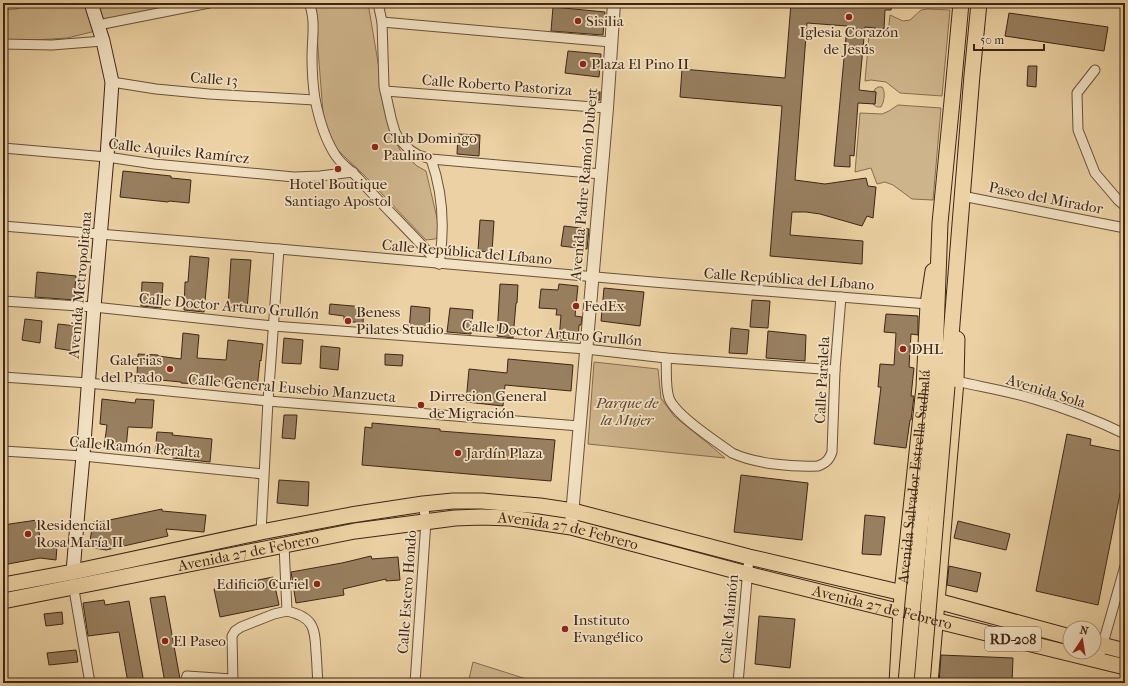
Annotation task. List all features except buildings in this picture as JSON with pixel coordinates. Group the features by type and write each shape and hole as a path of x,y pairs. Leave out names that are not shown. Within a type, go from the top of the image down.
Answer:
{"main road":[{"name":"Avenida Metropolitana","path":"73,572 112,82 103,41 92,3"},
{"name":"Avenida Salvador Estrella Sadhalá","path":"897,683 902,593 924,387 928,304 940,222 961,3"},
{"name":"Avenida Salvador Estrella Sadhalá","path":"922,683 979,3"},
{"name":"Avenida Salvador Estrella Sadhalá","path":"930,683 937,601 946,384 940,222"},
{"name":"Avenida Salvador Estrella Sadhalá","path":"906,683 913,603 946,384"},
{"name":"Avenida 27 de Febrero","path":"3,585 351,515 423,504 453,501 482,501 540,506 573,511 749,557 937,601 1062,635"},
{"name":"Avenida 27 de Febrero","path":"3,601 355,531 426,521 481,517 511,518 571,527 747,574 1125,667"},
{"path":"1102,645 1125,651"}],"street":[{"path":"98,25 209,3"},
{"path":"309,3 312,11 312,78 315,100 330,145 336,157 343,165 353,172 383,206 424,246 439,264"},
{"path":"378,3 382,22 385,91 395,132 399,139 410,150 418,155 431,159 601,174"},
{"name":"Avenida Padre Ramón Dubert","path":"571,527 607,108 614,3"},
{"path":"382,22 611,42"},
{"path":"3,44 52,44 103,41"},
{"path":"1095,70 1077,93 1078,130 1095,173 1125,206"},
{"name":"Calle 13","path":"112,82 171,91 315,100"},
{"name":"Calle Roberto Pastoriza","path":"385,91 607,108"},
{"name":"Calle Aquiles Ramírez","path":"3,148 107,157 154,164 294,177 353,172"},
{"path":"431,159 438,182 443,219 443,238 439,264"},
{"name":"Paseo del Mirador","path":"962,196 1125,228"},
{"name":"Calle República del Líbano","path":"3,226 100,233 592,277 928,304"},
{"path":"261,532 272,326 279,249"},
{"name":"Calle Paralela","path":"666,358 667,391 673,406 688,420 732,454 766,463 818,466 825,463 830,458 832,452 835,370 841,297"},
{"name":"Calle Doctor Arturo Grullón","path":"3,301 94,307 272,326 586,349 666,358 835,370"},
{"name":"Calle General Eusebio Manzueta","path":"3,377 88,383 268,401 579,426"},
{"name":"Avenida Sola","path":"946,384 1003,391 1035,399 1108,426 1125,434"},
{"name":"Calle Ramón Peralta","path":"3,451 83,456 263,474"},
{"name":"Calle Estero Hondo","path":"415,683 426,521 423,504"},
{"path":"284,545 287,611"},
{"name":"Calle Maimón","path":"738,683 749,557"},
{"path":"1102,632 1125,566"},
{"path":"73,572 73,587 90,683"},
{"path":"185,683 187,676 233,681 232,636 235,631 241,627 274,614 287,611 297,613 309,621 312,626 315,634 318,683"}],"green space":[{"path":"37,3 211,3 67,38 3,42 3,10 16,9"},
{"path":"309,3 368,3 388,122 400,150 417,166 426,171 441,235 435,239 426,240 364,175 325,138 316,24"},
{"path":"921,10 950,10 942,96 900,93 886,82 871,80 865,81 869,35 873,32 888,33 890,15 903,21 910,20"},
{"path":"878,87 882,87 884,92 884,100 881,107 877,107 873,104 875,104 876,92 874,91"},
{"path":"898,105 941,108 933,200 912,199 893,185 885,182 877,184 871,168 855,172 860,113 882,114"},
{"name":"Parque de la Mujer","path":"594,362 658,369 661,398 674,416 725,458 588,444"},
{"path":"473,662 539,683 468,683"}],"place":[{"name":"Iglesia Corazón de Jesús","path":"849,17"},
{"name":"Sisilia","path":"578,21"},
{"name":"Plaza El Pino II","path":"583,64"},
{"name":"Club Domingo Paulino","path":"375,147"},
{"name":"Hotel Boutique Santiago Apostol","path":"338,169"},
{"name":"FedEx","path":"576,306"},
{"name":"Beness Pilates Studio","path":"348,321"},
{"name":"DHL","path":"903,349"},
{"name":"Galerias del Prado","path":"170,369"},
{"name":"Dirrecion General de Migración","path":"421,405"},
{"name":"Jardín Plaza","path":"458,453"},
{"name":"Residencial Rosa María II","path":"28,534"},
{"name":"Edificio Curiel","path":"317,584"},
{"name":"Instituto Evangélico","path":"565,629"},
{"name":"El Paseo","path":"165,641"}]}
